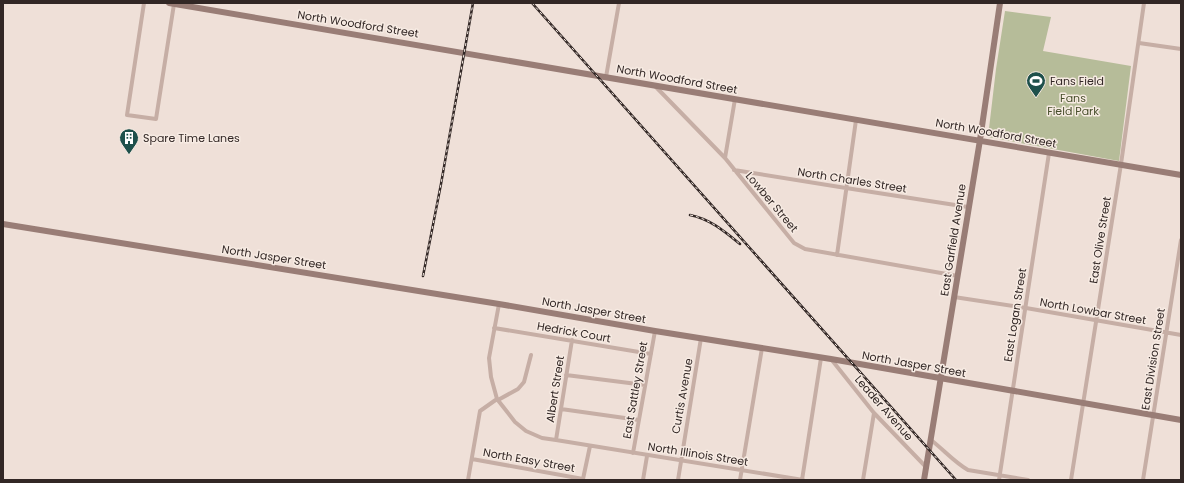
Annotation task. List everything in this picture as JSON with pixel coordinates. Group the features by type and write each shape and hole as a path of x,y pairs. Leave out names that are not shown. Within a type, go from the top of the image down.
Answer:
{"street":[{"path":"144,3 127,115 156,119 172,4"},
{"path":"606,77 619,3"},
{"name":"East Garfield Avenue","path":"924,480 980,140 1000,3"},
{"name":"East Olive Street","path":"1071,480 1121,164 1144,3"},
{"name":"North Woodford Street","path":"172,4 1181,175"},
{"path":"1139,43 1181,49"},
{"name":"Lowber Street","path":"654,85 725,158 733,170 794,243 805,249 958,276"},
{"path":"725,158 735,99"},
{"path":"837,255 856,120"},
{"name":"East Logan Street","path":"1000,478 1050,152"},
{"name":"North Charles Street","path":"733,170 968,207"},
{"name":"North Jasper Street","path":"3,224 831,359 1012,392 1181,420"},
{"name":"East Division Street","path":"1143,480 1181,240"},
{"name":"North Lowbar Street","path":"954,297 1181,335"},
{"path":"497,400 491,377 489,358 499,304"},
{"name":"Hedrick Court","path":"494,328 651,354"},
{"name":"East Sattley Street","path":"633,453 655,331"},
{"name":"Curtis Avenue","path":"678,480 701,338"},
{"name":"Albert Street","path":"556,440 572,340"},
{"path":"740,480 762,348"},
{"path":"468,480 480,411 518,389 524,382 531,355"},
{"path":"802,480 822,358"},
{"name":"Leader Avenue","path":"831,359 874,413 926,468"},
{"path":"566,375 645,385"},
{"name":"North Illinois Street","path":"497,400 515,422 526,431 542,438 802,480"},
{"path":"561,409 639,420"},
{"path":"863,480 874,413"},
{"path":"931,440 959,465 968,470 1000,478 1028,480"},
{"name":"North Easy Street","path":"472,459 583,479 590,446"},
{"path":"643,480 647,456"}],"green space":[{"name":"Fans Field Park","path":"1005,11 1051,17 1043,51 1131,66 1119,161 988,137"}],"railway":[{"path":"423,276 473,3"},
{"path":"532,3 956,480"},
{"path":"690,215 704,219 722,230 740,244"}],"place":[{"name":"Fans Field","path":"1036,98"},
{"name":"Spare Time Lanes","path":"129,155"}]}
